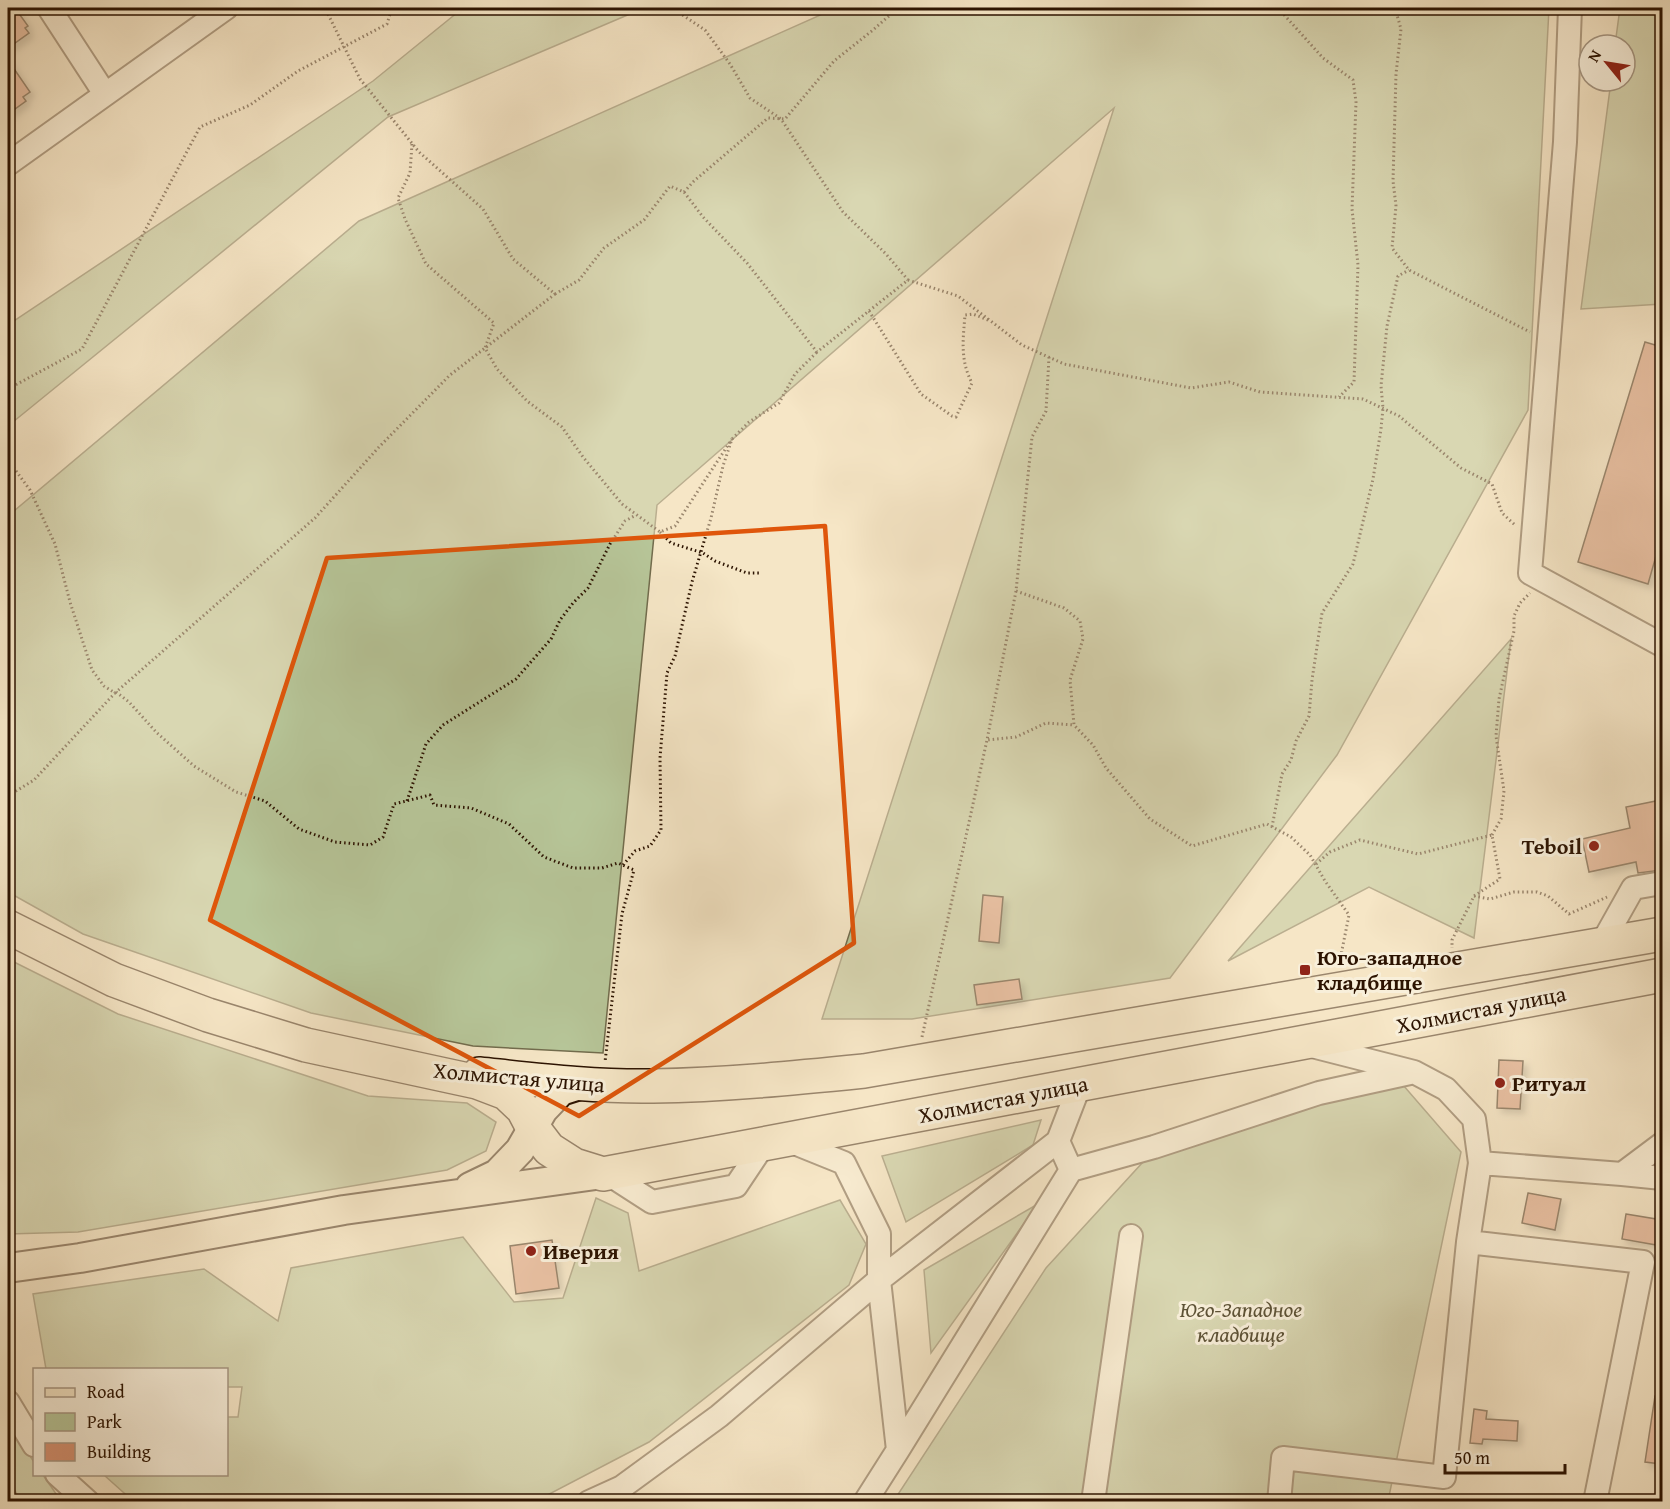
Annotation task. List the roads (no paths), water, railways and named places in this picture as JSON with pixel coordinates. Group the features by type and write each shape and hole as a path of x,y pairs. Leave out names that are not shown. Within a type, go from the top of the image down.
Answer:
{"highway":[{"path":"8,927 114,980 207,1015 306,1045 414,1068"},
{"name":"Холмистая улица","path":"414,1068 593,1085 652,1086 775,1080 864,1071 1662,934"},
{"name":"Холмистая улица","path":"414,1068 477,1082 506,1093 523,1109 533,1128 549,1149 574,1165 605,1173 1662,975"},
{"path":"1328,991 1333,1037"}],"main road":[{"path":"430,1198 472,1186 497,1173 520,1150 543,1110 561,1091 593,1085"},
{"path":"8,1268 80,1258 344,1210 605,1173"}],"lane":[{"path":"8,164 226,8"},
{"path":"1570,8 1565,142 1530,573 1662,645"},
{"path":"55,10 105,94"},
{"path":"1601,945 1633,888 1662,883"},
{"path":"1279,1502 1283,1458 1444,1477 1468,1242 1480,1163 1474,1119 1446,1089 1414,1072 1301,1043"},
{"path":"865,1502 1071,1170 1154,1147 1319,1092 1414,1072"},
{"path":"589,1502 622,1487 719,1416 879,1280 1058,1141 1080,1084"},
{"path":"775,1141 844,1163 879,1234 879,1280 898,1450"},
{"path":"1058,1141 1071,1170"},
{"path":"1622,1174 1662,1144"},
{"path":"1480,1163 1662,1178"},
{"path":"1093,1502 1131,1236"},
{"path":"1468,1242 1653,1263 1595,1502"},
{"path":"8,1402 33,1443"},
{"path":"59,1476 88,1502"}],"place":[{"name":"Teboil","path":"1594,846"},
{"name":"Юго-западное кладбище","path":"1305,970"},
{"name":"Ритуал","path":"1500,1083"},
{"name":"Иверия","path":"531,1251"}],"park label":[{"name":"Юго-Западное кладбище","path":"1241,1322"}]}
